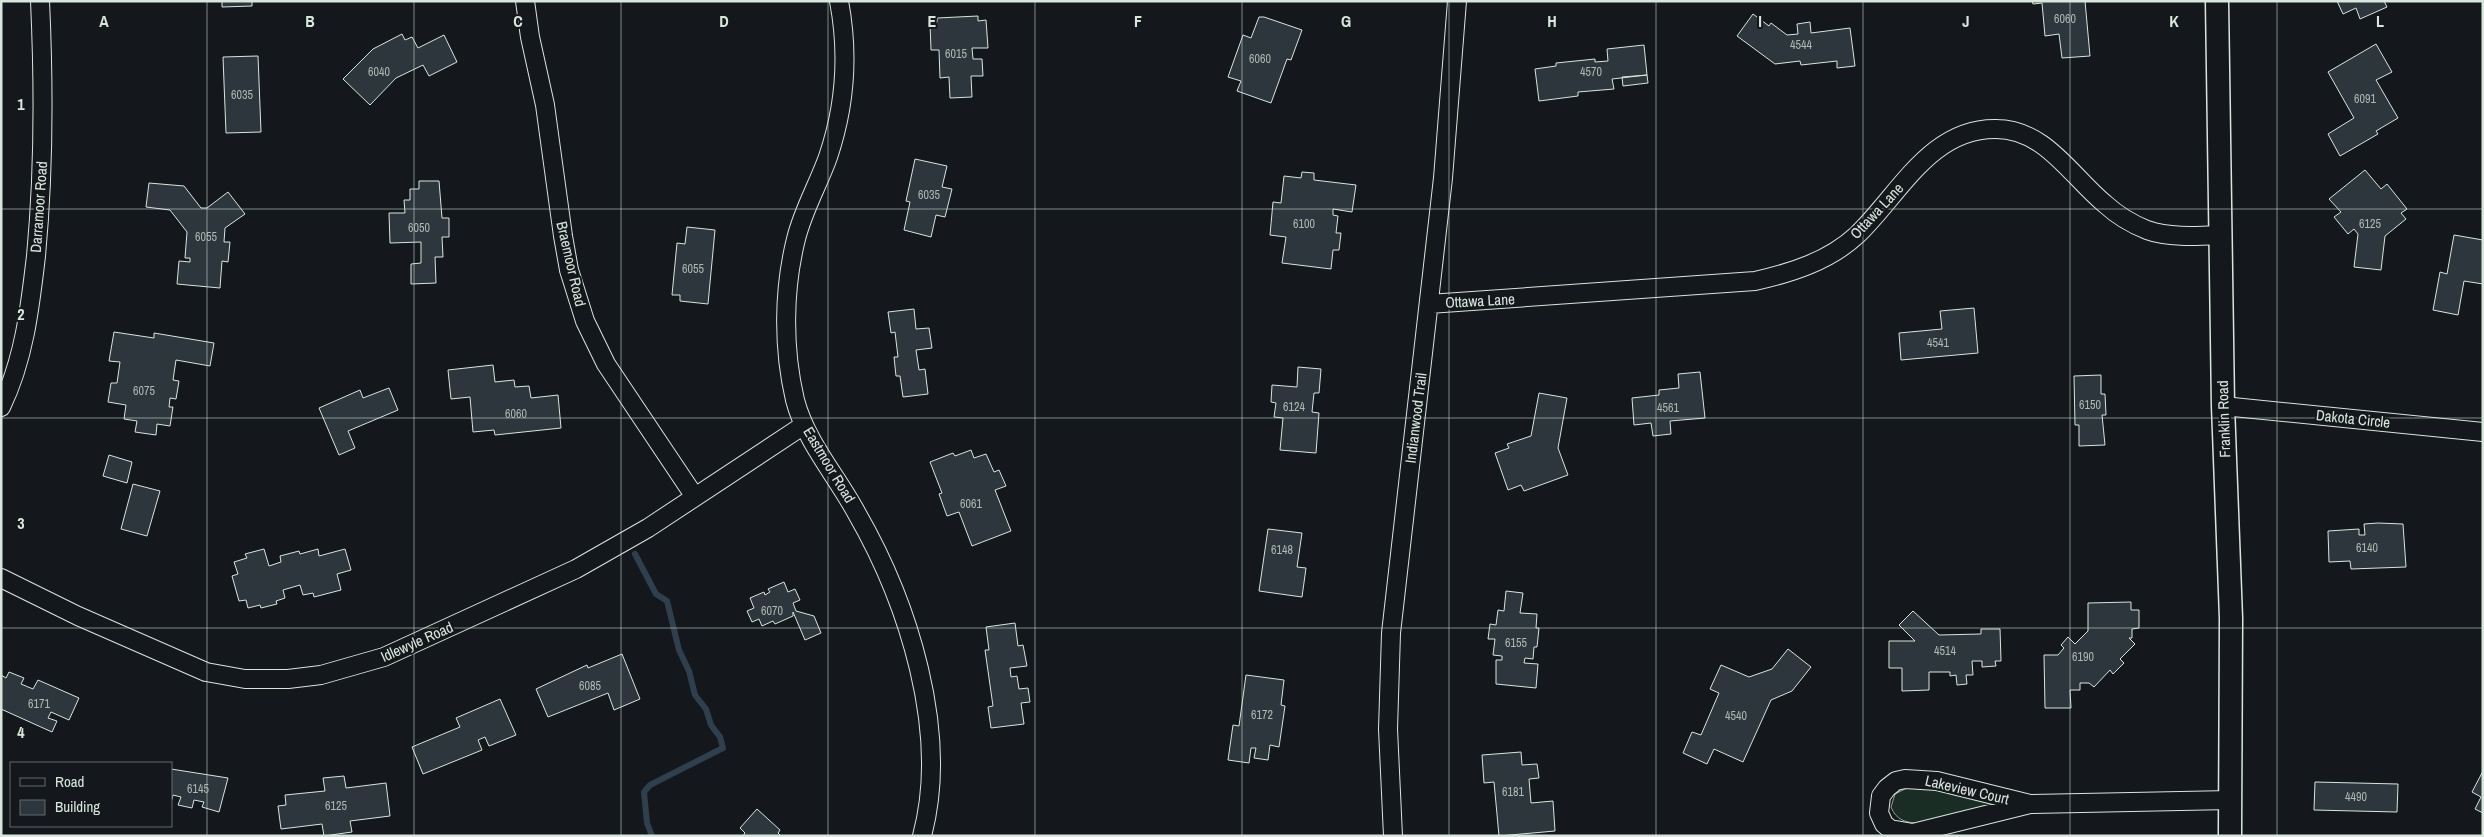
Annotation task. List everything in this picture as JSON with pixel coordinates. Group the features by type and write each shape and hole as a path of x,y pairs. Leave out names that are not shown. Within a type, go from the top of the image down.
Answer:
{"street":[{"name":"Darramoor Road","path":"1,407 17,368 25,335 39,221 44,140 40,1"},
{"name":"Braemoor Road","path":"525,1 530,37 545,105 569,270 585,322 606,364 695,497"},
{"name":"Eastmoor Road","path":"839,1 845,60 843,92 837,126 827,158 796,237 787,301 790,372 804,426 874,543 906,626 917,665 930,736 930,791 922,836"},
{"name":"Indianwood Trail","path":"1393,836 1388,763 1390,657 1395,592 1429,304 1449,110 1456,1"},
{"name":"Franklin Road","path":"2218,1 2223,406 2231,618 2230,836"},
{"name":"Ottawa Lane","path":"1429,304 1755,281 1783,274 1824,258 1841,247 1856,235 1930,154 1961,135 1978,130 1997,129 2030,136 2061,160 2105,205 2126,219 2148,230 2169,234 2222,235"},
{"name":"Dakota Circle","path":"2223,406 2483,432"},
{"name":"Idlewyle Road","path":"1,578 78,616 206,672 245,679 288,679 321,675 384,657 576,569 633,537 804,426"},
{"name":"Lakeview Court","path":"2030,804 1937,781 1905,779 1887,788 1881,796 1879,813 1884,824 1890,829 1913,833 2030,804 2230,800"}],"green space":[{"path":"1907,788 1937,789 1993,804 1919,823 1902,820 1891,807 1895,794"}],"building":[{"path":"222,1 252,1 252,6 222,7"},
{"path":"2032,1 2085,1 2090,56 2062,58 2059,34 2045,36 2042,3 2033,4"},
{"path":"2337,1 2384,1 2387,7 2360,19 2356,8 2343,14"},
{"path":"1753,14 1769,26 1771,23 1787,35 1798,34 1797,24 1810,22 1811,33 1850,28 1855,66 1837,68 1837,61 1801,65 1800,61 1775,64 1737,36"},
{"path":"978,16 978,21 986,20 988,48 972,48 973,59 982,59 983,76 971,76 972,97 950,98 949,77 940,78 939,50 931,50 930,23 937,22 937,18"},
{"path":"1259,17 1302,30 1291,60 1287,59 1271,103 1237,91 1241,81 1228,77 1243,35 1251,38"},
{"path":"402,34 405,40 412,37 418,48 444,35 457,62 429,76 423,65 396,78 370,105 343,79 373,49"},
{"path":"2376,44 2392,72 2376,80 2398,118 2376,131 2378,134 2340,156 2328,134 2354,118 2328,72"},
{"path":"1644,45 1647,75 1612,79 1614,89 1578,92 1578,96 1539,101 1535,69 1556,66 1556,63 1595,59 1595,62 1608,61 1607,49"},
{"path":"258,56 261,132 226,133 223,57"},
{"path":"1647,75 1648,83 1623,86 1622,77"},
{"path":"915,159 947,166 942,187 952,189 945,217 936,215 931,237 904,230 910,202 906,201"},
{"path":"2365,170 2381,189 2387,184 2407,209 2401,213 2406,219 2385,236 2381,270 2354,267 2358,234 2354,229 2348,234 2334,217 2341,212 2329,199"},
{"path":"1302,172 1314,173 1314,180 1356,185 1352,212 1333,209 1333,215 1338,216 1336,233 1341,233 1339,250 1333,250 1331,269 1282,263 1286,237 1270,235 1273,202 1281,203 1284,176 1301,178"},
{"path":"419,181 439,181 442,218 449,218 449,237 442,237 443,257 435,257 436,283 411,284 411,264 421,263 421,242 390,243 389,213 405,213 404,200 410,200 410,189 419,189"},
{"path":"149,183 184,186 201,208 207,208 228,192 245,214 225,228 224,242 230,242 228,262 222,261 220,288 177,284 179,261 190,262 190,258 185,258 187,232 170,210 146,207"},
{"path":"687,227 715,230 708,304 680,301 680,295 672,295 677,243 685,244"},
{"path":"2454,235 2483,240 2483,284 2464,281 2458,315 2433,310 2440,272 2447,274"},
{"path":"1974,308 1978,353 1901,360 1899,333 1942,329 1940,311"},
{"path":"914,309 916,329 929,328 932,348 916,350 919,370 925,369 928,394 903,397 900,376 896,376 894,357 898,357 895,332 891,333 888,312"},
{"path":"114,332 154,338 154,333 214,343 210,366 176,360 173,380 179,381 176,399 170,398 169,407 173,407 170,426 157,424 156,435 135,432 137,421 124,419 126,405 108,402 111,383 117,383 120,362 109,361"},
{"path":"493,365 495,382 514,380 515,387 529,386 531,398 558,395 561,428 495,435 494,430 473,432 470,397 451,399 448,370"},
{"path":"1298,367 1321,369 1319,393 1314,393 1312,412 1319,413 1316,453 1280,450 1283,418 1274,417 1276,403 1271,402 1272,385 1297,387"},
{"path":"1700,372 1705,418 1670,421 1671,434 1653,436 1651,423 1634,425 1632,398 1659,395 1659,390 1679,388 1678,374"},
{"path":"2101,375 2101,394 2105,394 2106,415 2102,415 2105,445 2079,446 2079,425 2075,425 2074,376"},
{"path":"389,388 398,410 348,431 355,448 339,455 319,408 360,390 363,398"},
{"path":"1539,393 1567,398 1558,448 1568,475 1524,491 1521,485 1508,490 1495,453 1509,448 1507,444 1531,436"},
{"path":"971,450 974,458 986,454 994,472 999,470 1006,486 995,490 1011,531 972,546 959,512 947,516 939,494 942,493 930,462 953,453 955,456"},
{"path":"109,455 132,462 127,483 103,476"},
{"path":"133,484 160,491 147,536 121,529"},
{"path":"2364,524 2403,524 2406,567 2351,569 2350,561 2329,562 2328,531 2359,529 2359,535 2365,535"},
{"path":"1268,529 1302,533 1297,567 1306,568 1302,597 1259,591"},
{"path":"264,549 269,566 281,562 280,556 299,551 300,554 318,549 319,556 345,549 351,570 337,574 341,590 314,597 313,593 303,595 300,585 283,590 285,598 276,601 277,604 261,608 260,605 248,608 246,600 239,601 232,576 238,574 234,562 247,558 245,554"},
{"path":"784,582 788,592 795,589 800,600 793,603 796,611 814,616 821,633 805,640 793,612 793,616 775,624 773,621 762,626 759,619 752,622 747,611 754,608 750,598 764,592 765,595 770,592 768,589"},
{"path":"1506,591 1523,593 1520,613 1537,614 1536,628 1539,628 1537,647 1534,647 1533,659 1525,658 1524,663 1538,664 1536,688 1496,684 1496,660 1502,660 1502,656 1493,655 1495,639 1488,639 1490,624 1496,625 1498,610 1504,611"},
{"path":"2131,602 2131,610 2139,610 2139,628 2132,629 2132,638 2129,638 2135,644 2120,659 2124,663 2113,674 2110,670 2094,687 2089,683 2080,683 2080,690 2070,690 2071,708 2045,708 2044,655 2058,655 2064,648 2061,645 2068,637 2075,644 2088,631 2088,603"},
{"path":"1913,611 1939,635 1981,634 1981,629 2000,629 2001,661 1995,661 1996,666 1982,667 1982,661 1972,661 1973,675 1966,675 1967,684 1957,685 1956,675 1950,676 1950,672 1929,672 1929,690 1902,691 1902,668 1889,668 1889,641 1915,641 1899,625"},
{"path":"1015,623 1018,646 1023,645 1027,666 1010,668 1011,677 1017,676 1019,689 1028,688 1030,702 1021,703 1024,724 991,728 988,707 993,706 985,650 989,650 986,627"},
{"path":"1788,649 1811,667 1792,691 1771,700 1743,762 1714,749 1707,764 1683,753 1692,732 1701,735 1719,693 1710,689 1721,665 1749,677 1772,669"},
{"path":"622,654 640,699 614,710 608,693 548,717 536,689 587,665 588,668"},
{"path":"9,672 24,678 21,684 33,689 38,680 79,698 69,720 51,712 48,718 57,721 52,732 1,709 1,675 6,678"},
{"path":"1246,675 1284,680 1281,705 1285,706 1279,747 1270,745 1268,760 1254,758 1256,748 1251,748 1249,763 1228,760 1233,725 1239,726"},
{"path":"500,699 516,735 489,746 485,737 478,740 482,750 423,774 412,747 460,727 456,718"},
{"path":"1521,752 1522,765 1537,764 1539,778 1529,779 1531,803 1553,801 1555,831 1499,836 1494,782 1484,783 1482,755"},
{"path":"172,769 228,778 219,812 202,807 204,802 194,800 192,808 178,805 181,797 173,795 172,799"},
{"path":"2483,771 2483,813 2475,809 2481,797 2472,792"},
{"path":"344,776 346,788 386,783 390,816 350,821 352,832 324,836 322,824 281,829 278,806 286,805 285,795 325,791 323,778"},
{"path":"2315,782 2398,784 2397,812 2314,810"},
{"path":"757,809 780,830 778,833 781,836 743,836 745,833 740,828"}],"waterway":[{"path":"635,554 656,594 667,601 679,650 689,671 695,695 706,709 711,725 720,737 723,748 650,785 644,792 647,823 652,836"}]}
